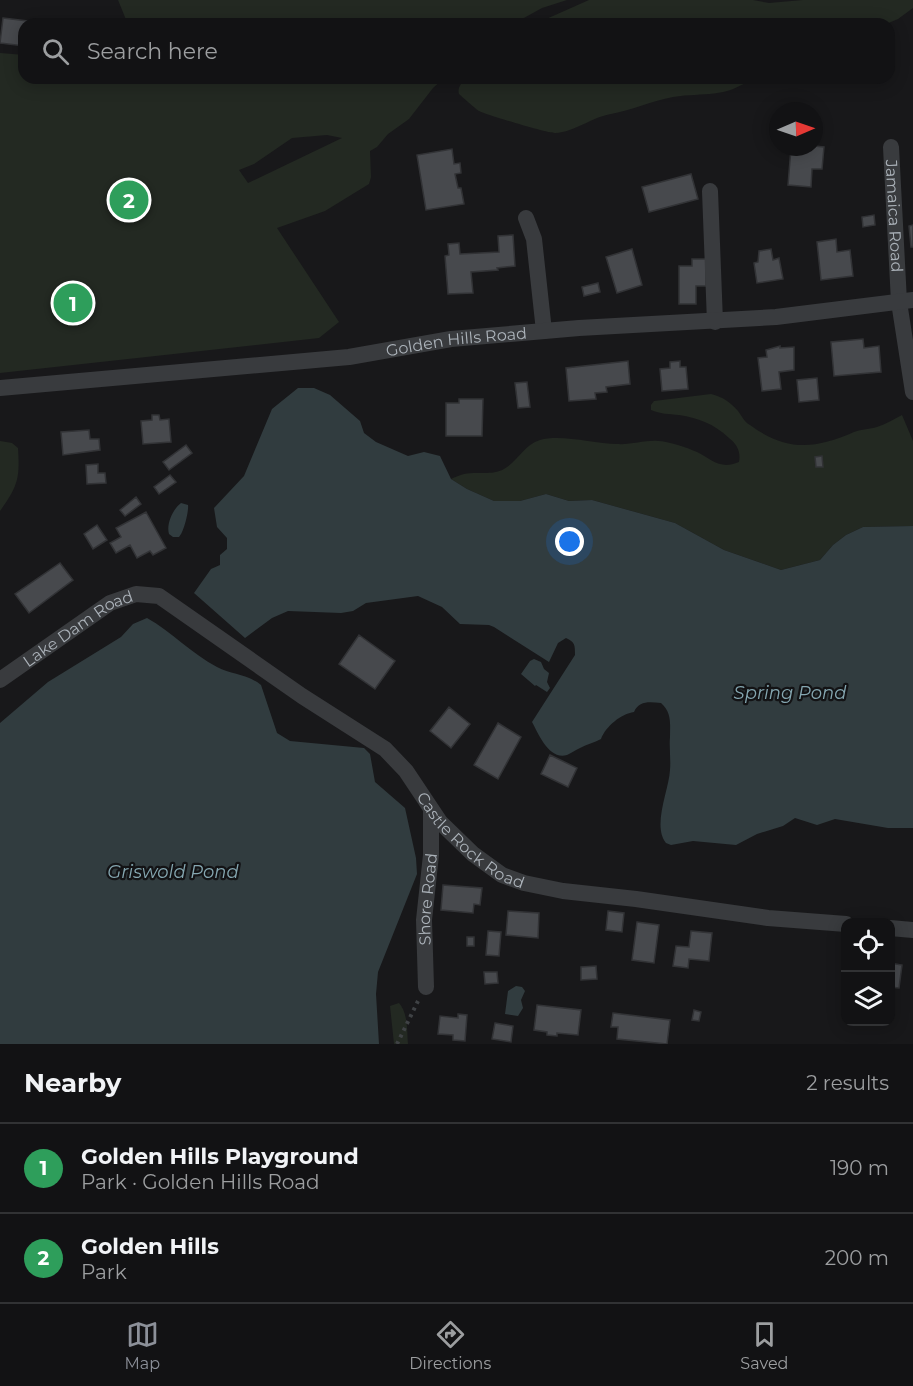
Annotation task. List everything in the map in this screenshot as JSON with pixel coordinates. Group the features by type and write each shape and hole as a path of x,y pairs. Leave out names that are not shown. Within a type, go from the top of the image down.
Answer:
{"street":[{"name":"Jamaica Road","path":"891,147 913,392"},
{"path":"710,190 714,322"},
{"path":"526,218 534,239 544,331"},
{"name":"Golden Hills Road","path":"0,388 333,359 428,342 544,331 714,322 826,312 906,301"},
{"name":"Lake Dam Road","path":"0,680 110,603 140,594 163,598"},
{"name":"Castle Rock Road","path":"163,598 302,696 385,749 406,771 431,810 448,831 486,865 502,875 524,883 563,891 768,918 841,924"},
{"name":"Shore Road","path":"426,987 424,920 431,855 431,810"},
{"path":"895,928 913,930"}],"path":[{"path":"396,1044 426,987"}],"shaded area":[{"path":"118,0 567,0 542,8 524,18 125,18"},
{"path":"589,0 753,0 769,3 803,0 913,0 913,8 895,20 895,18 548,18"},
{"path":"0,53 18,54 18,84 437,84 409,119 370,151 369,184 325,211 277,228 339,322 319,338 0,373","holes":["327,135 342,138 248,183 239,170 254,164 292,138"]},
{"path":"461,84 743,84 714,94 665,99 555,133 517,124 479,111 459,94"},
{"path":"711,394 729,402 746,422 763,434 789,444 826,442 857,431 877,427 902,415 913,441 913,526 863,527 846,535 833,545 820,560 781,570 724,550 675,523 592,500 569,501 546,494 520,501 494,501 451,479 464,474 489,473 504,469 534,442 549,438 617,444 662,441 693,450 722,464 739,462 738,448 712,425 693,418 651,410 654,401"},
{"path":"0,441 12,443 18,448 19,467 11,495 0,511"},
{"path":"399,1003 406,1017 408,1044 394,1044 390,1006"}],"water":[{"name":"Spring Pond","path":"298,388 314,388 330,395 360,421 364,433 376,442 408,456 424,452 440,456 451,479 494,501 520,501 546,494 569,501 592,500 675,523 724,550 781,570 820,560 833,545 846,535 863,527 913,526 913,828 888,828 835,819 817,825 795,818 783,826 757,834 736,845 693,841 671,845 666,843 662,836 661,818 670,770 670,723 669,714 661,703 649,702 639,705 634,712 614,721 601,739 561,756 545,745 532,722 575,655 574,644 566,638 558,643 549,662 494,627 460,624 442,607 418,596 366,603 353,611 341,613 288,611 272,618 245,638 194,593 211,569 220,565 220,555 227,549 227,538 217,527 214,508 244,476 272,409"},
{"path":"181,503 188,505 186,521 179,537 173,537 168,530 169,521"},
{"name":"Griswold Pond","path":"147,618 208,662 222,670 250,678 261,685 277,733 290,741 364,748 370,754 375,782 405,808 416,858 417,874 378,972 376,994 379,1044 0,1044 0,723 48,682 121,637 133,624"},
{"path":"534,659 541,662 549,673 547,682 550,688 547,692 535,686 521,674"},
{"path":"516,986 522,987 525,991 521,1000 523,1008 518,1016 505,1014 508,991"}],"building":[{"path":"3,18 18,20 18,45 0,43"},
{"path":"824,147 822,169 812,169 811,187 788,185 790,156 823,156"},
{"path":"452,149 454,164 460,163 461,173 455,174 464,204 426,210 417,155"},
{"path":"691,174 698,199 649,212 642,187"},
{"path":"874,215 875,225 863,227 862,217"},
{"path":"913,225 913,247 911,247 909,226"},
{"path":"513,235 515,266 471,272 473,293 448,294 445,256 449,255 448,244 459,243 460,254 499,252 498,236"},
{"path":"836,239 837,252 850,250 853,276 821,280 817,242"},
{"path":"632,249 642,285 617,293 606,257"},
{"path":"771,249 773,260 779,258 783,279 757,283 754,263 758,262 759,251"},
{"path":"692,259 706,259 706,286 696,286 696,304 679,304 679,266 692,266"},
{"path":"598,283 600,292 584,296 582,287"},
{"path":"863,339 864,348 879,346 881,372 834,376 831,342"},
{"path":"780,346 780,348 794,347 794,370 779,372 781,389 762,391 758,358 767,357 766,350"},
{"path":"628,361 630,384 606,387 607,392 595,393 596,399 569,401 566,368"},
{"path":"680,361 680,367 686,367 688,389 662,391 660,369 670,368 670,362"},
{"path":"817,378 819,400 799,402 797,380"},
{"path":"527,382 530,407 518,408 515,383"},
{"path":"459,399 483,399 482,436 446,436 446,403 459,403"},
{"path":"152,415 159,415 160,420 169,419 171,442 143,444 141,421 152,420"},
{"path":"89,430 90,439 99,439 100,450 63,455 61,432"},
{"path":"186,445 192,453 169,470 163,462"},
{"path":"822,456 823,467 816,467 815,457"},
{"path":"98,464 98,473 105,473 106,483 87,484 86,465"},
{"path":"170,475 176,482 159,494 154,487"},
{"path":"136,497 141,504 125,516 120,510"},
{"path":"146,512 166,548 153,555 150,551 137,558 130,545 116,553 110,543 121,537 116,528"},
{"path":"97,525 107,540 93,549 84,534"},
{"path":"60,563 73,580 29,613 15,594"},
{"path":"359,635 395,661 375,689 339,664"},
{"path":"449,707 470,724 451,748 430,731"},
{"path":"498,723 521,737 498,779 474,765"},
{"path":"550,755 577,768 568,787 541,774"},
{"path":"443,885 482,888 480,905 474,904 473,913 441,910"},
{"path":"508,911 539,913 538,938 506,935"},
{"path":"608,911 624,913 622,932 606,930"},
{"path":"637,922 659,925 654,963 632,960"},
{"path":"488,931 501,932 499,956 486,955"},
{"path":"691,931 712,933 709,961 689,959 688,968 673,966 676,946 689,947"},
{"path":"467,937 474,937 474,946 467,946"},
{"path":"895,964 902,965 899,988 895,988"},
{"path":"596,966 597,979 581,980 581,967"},
{"path":"484,972 497,972 498,983 485,984"},
{"path":"537,1005 581,1010 578,1035 557,1033 557,1036 547,1035 547,1032 534,1030"},
{"path":"694,1010 701,1012 699,1021 692,1020"},
{"path":"613,1013 670,1020 667,1044 617,1039 618,1027 611,1027"},
{"path":"458,1014 467,1015 465,1041 453,1040 453,1035 438,1034 440,1016 458,1018"},
{"path":"495,1023 513,1026 511,1042 492,1039"}],"place":[{"name":"Golden Hills","path":"129,200"},
{"name":"Golden Hills Playground","path":"73,303"}]}
